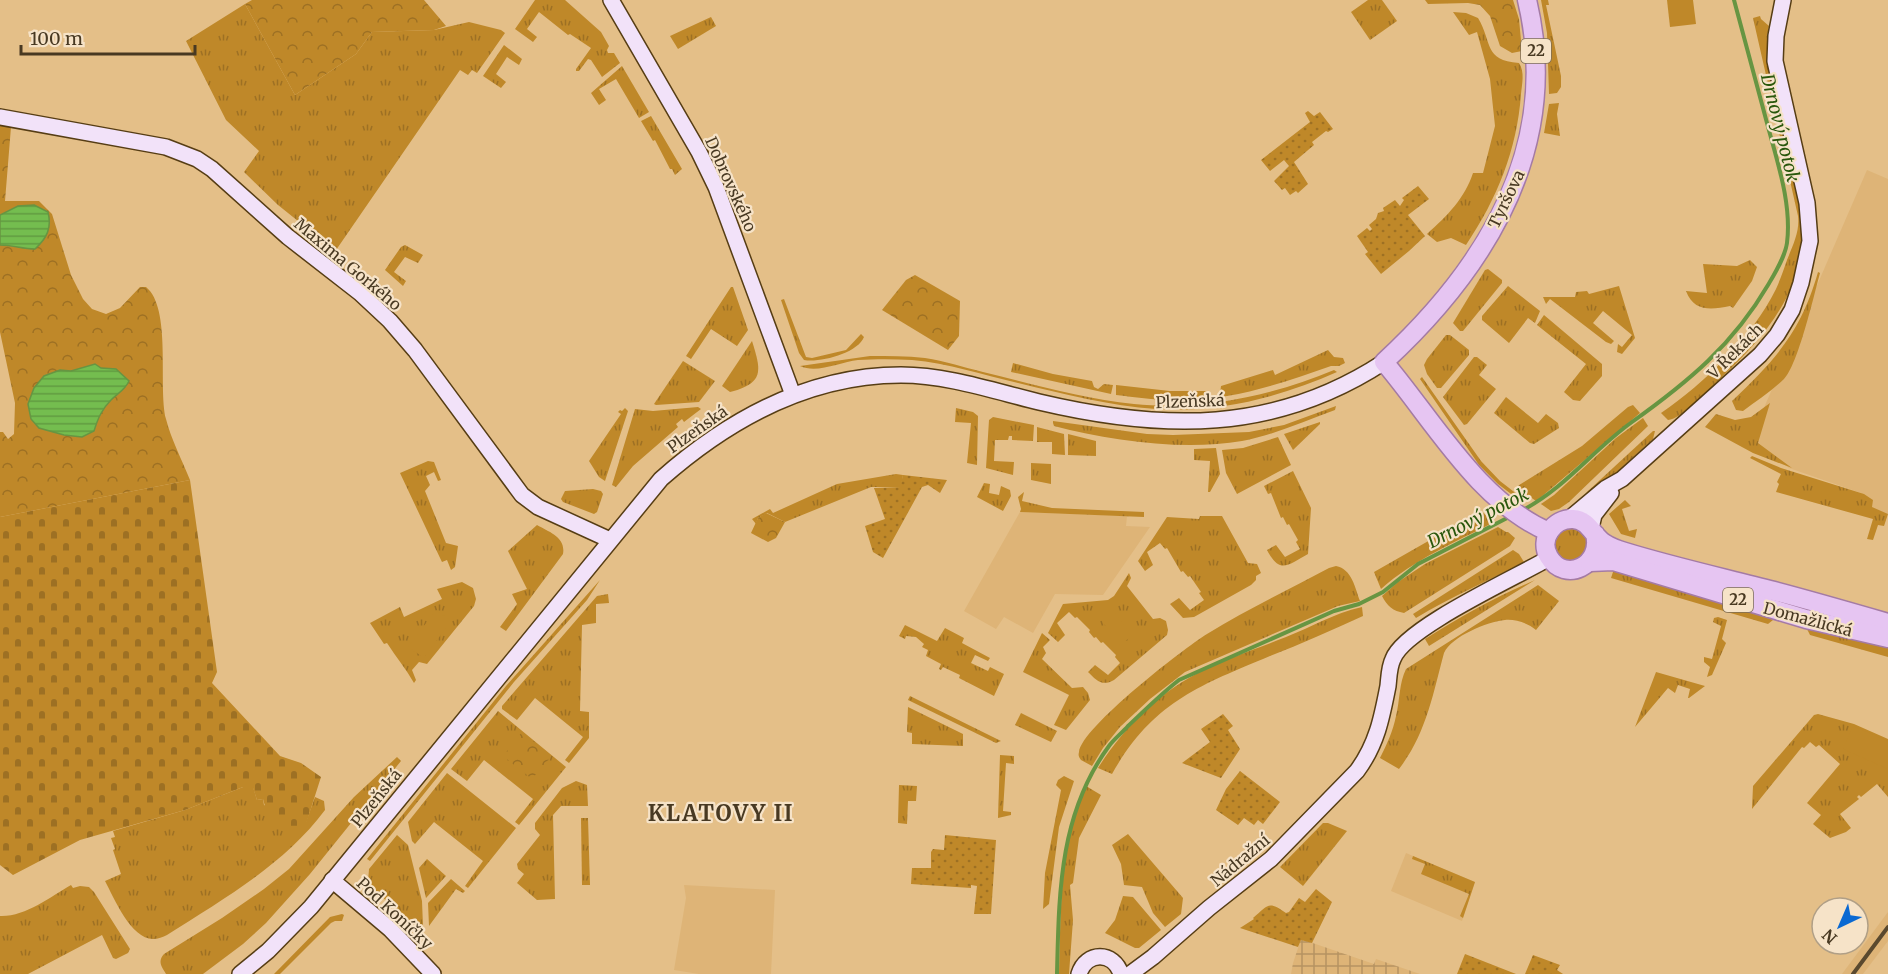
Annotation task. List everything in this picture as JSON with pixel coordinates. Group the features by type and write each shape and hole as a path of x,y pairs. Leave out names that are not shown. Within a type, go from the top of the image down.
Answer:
{"main road":[{"name":"Tyršova","path":"1384,362 1414,332 1461,278 1507,202 1520,172 1532,128 1537,71 1527,0"},
{"path":"1384,362 1478,480 1508,507 1549,532"},
{"path":"1550,558 1546,546 1549,532 1558,523 1569,519"},
{"name":"Domažlická","path":"1569,519 1585,523 1604,543 1617,550 1662,564 1774,591 1888,623"},
{"path":"1590,562 1596,549 1593,531"},
{"name":"Domažlická","path":"1550,558 1558,566 1574,570 1590,562 1613,561 1806,619 1888,639"}],"street":[{"name":"Dobrovského","path":"611,0 699,152 716,187 793,395"},
{"name":"V Řekách","path":"1593,531 1597,511 1622,479 1760,355 1777,335 1792,310 1810,241 1807,203 1775,62 1776,36 1783,0"},
{"name":"Maxima Gorkého","path":"0,117 166,147 184,153 204,164 224,178 288,237 360,293 390,321 415,350 522,495 538,507 610,540"},
{"name":"Plzeňská","path":"240,974 295,924 661,479 685,457 761,408 829,383 901,375 951,381 1081,411 1129,419 1163,422 1204,421 1245,417 1290,407 1338,389 1384,362"},
{"name":"V Řekách","path":"1569,519 1606,488 1622,479"},
{"name":"Nádražní","path":"1130,974 1271,859 1364,761 1374,744 1381,723 1390,666 1397,650 1445,614 1550,558"},
{"name":"Pod Koníčky","path":"332,880 390,929 433,974"},
{"name":"Nádražní","path":"1078,974 1084,963 1094,957 1106,957 1119,968 1133,959 1166,945"}],"shaded area":[{"path":"1867,170 1888,179 1888,515 1871,509 1861,493 1789,468 1750,440"},
{"path":"34,205 48,212 49,228 43,241 35,249 0,245 0,215 18,206"},
{"path":"95,364 101,368 116,369 129,381 105,407 94,431 82,437 39,428 31,419 28,404 34,388 44,376 60,370 71,371"},
{"path":"1020,512 1127,516 1126,526 1150,527 1103,595 1055,594 1033,633 1004,617 996,629 964,611"},
{"path":"1406,853 1475,882 1462,921 1391,891"},
{"path":"684,885 775,890 771,974 699,974 674,970 686,898"},
{"path":"1888,912 1888,941 1863,974 1842,974 1855,956 1870,956 1870,936"},
{"path":"1301,939 1374,964 1376,959 1420,974 1291,974"}],"green space":[{"path":"252,0 424,0 446,26 434,30 372,32 356,54 295,95 245,4"},
{"path":"535,0 565,0 601,32 609,46 608,53 614,53 620,63 602,77 588,59 579,71 576,71 591,48 570,34 568,35 539,12 527,29 537,37 533,42 515,29"},
{"path":"1368,0 1382,0 1397,21 1370,40 1351,12"},
{"path":"1425,0 1513,0 1519,19 1522,51 1512,53 1500,46 1490,16 1480,5 1428,4"},
{"path":"1541,0 1548,0 1549,5 1546,5 1561,76 1561,87 1557,93 1549,94 1547,33"},
{"path":"1667,0 1693,0 1696,24 1670,27"},
{"path":"245,4 295,95 356,54 372,32 434,30 469,22 505,33 477,73 472,70 468,75 460,70 334,253 333,249 278,205 244,172 259,151 226,120 186,41"},
{"path":"1453,12 1466,13 1478,18 1494,54 1508,61 1519,63 1523,74 1519,115 1504,173 1487,210 1466,245 1451,238 1437,242 1427,234 1454,206 1465,191 1473,173 1483,173 1495,126 1490,79 1477,32 1469,35"},
{"path":"1760,16 1769,26 1767,46 1770,66 1798,188 1803,237 1801,257 1788,296 1752,346 1697,401 1681,414 1668,420 1661,413 1694,388 1726,358 1766,307 1776,289 1797,233 1798,216 1753,18"},
{"path":"711,17 716,26 678,49 670,36"},
{"path":"504,45 522,59 519,65 507,57 496,74 506,82 501,88 483,76"},
{"path":"622,66 649,112 639,118 616,79 599,89 606,100 599,105 591,93"},
{"path":"1559,103 1557,114 1560,136 1544,133 1549,104"},
{"path":"1308,111 1314,116 1320,112 1333,129 1326,131 1312,142 1314,145 1294,162 1308,184 1298,193 1296,191 1290,195 1285,188 1282,190 1274,181 1289,166 1284,160 1270,171 1261,160 1310,122 1305,113"},
{"path":"651,116 682,169 675,175 641,121"},
{"path":"0,125 11,127 5,201 39,201 52,214 71,275 83,299 92,309 106,314 120,308 140,287 146,287 154,297 162,329 166,419 190,480 0,517 0,432 3,432 8,439 14,434 15,403 0,332"},
{"path":"1418,186 1429,199 1408,215 1425,236 1381,274 1365,254 1368,252 1357,236 1367,228 1370,231 1372,229 1369,225 1376,219 1378,213 1384,211 1383,208 1395,200 1400,206 1404,200 1402,198"},
{"path":"405,245 423,255 418,263 405,257 394,272 406,281 403,286 385,270 401,247"},
{"path":"1750,260 1757,267 1752,281 1733,308 1730,306 1704,308 1689,298 1686,291 1707,293 1703,264 1737,266"},
{"path":"1488,269 1502,280 1502,283 1463,331 1460,331 1453,323 1485,270"},
{"path":"1818,272 1820,273 1805,329 1789,371 1784,379 1769,392 1743,411 1736,410 1732,401 1762,372 1795,328 1804,312"},
{"path":"915,275 960,301 959,336 948,350 882,310 906,280"},
{"path":"1508,286 1540,311 1535,323 1528,318 1509,343 1482,320 1482,316"},
{"path":"1619,286 1635,338 1622,354 1617,352 1618,344 1622,347 1632,335 1603,311 1593,323 1614,341 1611,344 1550,299 1546,304 1543,297 1575,297 1576,292 1587,291 1589,294"},
{"path":"733,287 748,330 737,346 711,329 691,359 686,356"},
{"path":"784,299 806,357 812,358 846,350 861,334 864,337 854,348 838,356 811,361 804,360 799,353 781,300"},
{"path":"1544,315 1602,364 1602,376 1580,401 1573,400 1564,392 1586,364 1537,325"},
{"path":"1446,335 1450,335 1469,350 1469,355 1441,388 1437,388 1427,374 1424,365"},
{"path":"752,341 758,368 755,380 730,392 722,386"},
{"path":"1328,350 1334,357 1343,358 1345,363 1233,395 1193,400 1172,400 1116,395 1116,385 1170,391 1206,391 1210,397 1215,397 1220,394 1221,386 1273,370 1275,375"},
{"path":"870,356 932,359 1077,395 1115,402 1160,406 1236,399 1286,387 1334,370 1337,372 1272,396 1226,406 1180,410 1104,402 952,366 912,360 851,361 814,369 800,366"},
{"path":"1474,357 1487,365 1479,375 1496,389 1464,425 1443,397"},
{"path":"683,361 715,381 699,402 654,404"},
{"path":"1013,363 1053,374 1092,381 1094,387 1098,389 1104,384 1113,385 1111,394 1011,372"},
{"path":"1422,377 1481,461 1500,481 1522,498 1519,500 1498,484 1479,465 1420,379"},
{"path":"1506,397 1538,423 1546,414 1558,423 1559,428 1534,444 1530,443 1494,413"},
{"path":"1770,403 1758,443 1792,468 1753,453 1705,427 1716,414 1735,420 1751,417"},
{"path":"1633,405 1640,413 1536,501 1516,487 1582,446"},
{"path":"1336,406 1335,410 1278,431 1242,441 1220,444 1172,445 1123,440 1054,426 1053,423 1053,421 1147,434 1249,432 1284,425"},
{"path":"698,407 701,409 684,422 682,419 676,424 678,427 633,466 616,487 612,485 635,409 653,411"},
{"path":"625,408 628,411 605,481 599,477 589,461 621,414 618,412"},
{"path":"956,408 973,412 978,416 977,465 967,463 971,423 955,422"},
{"path":"993,417 1034,425 1033,441 1012,440 1012,436 1009,436 1008,440 995,440 994,461 1014,462 1013,475 986,468 989,420"},
{"path":"1643,418 1648,426 1569,502 1551,511 1541,504 1554,495 1616,438"},
{"path":"1320,422 1320,424 1293,450 1284,434"},
{"path":"1037,427 1064,434 1065,455 1052,454 1052,442 1037,442"},
{"path":"1655,431 1653,439 1587,499 1585,496 1587,492"},
{"path":"1068,434 1096,441 1096,456 1068,455"},
{"path":"1278,437 1291,465 1237,494 1226,473 1222,450 1243,448"},
{"path":"1216,448 1220,474 1208,492 1210,461 1194,460 1194,449"},
{"path":"1752,456 1781,468 1864,494 1873,500 1872,507 1888,514 1884,526 1878,525 1873,540 1867,539 1873,519 1776,492 1781,474 1750,458"},
{"path":"428,461 434,462 441,480 438,481 434,472 426,476 430,485 425,491 446,543 458,546 455,567 451,570 447,560 442,562 400,473"},
{"path":"1031,463 1051,464 1051,484 1031,480"},
{"path":"1293,471 1311,508 1308,554 1290,564 1280,565 1267,550 1276,545 1285,557 1300,549 1289,524 1287,525 1283,517 1281,518 1271,493 1268,494 1264,486"},
{"path":"896,474 903,475 901,487 871,487 785,522 767,513 758,518 756,524 752,519 770,509 773,513 837,484"},
{"path":"903,475 947,480 940,493 928,485 922,487 883,558 873,552 865,526 885,519 874,488 900,487"},
{"path":"190,480 217,672 212,683 280,756 301,763 321,777 306,824 291,826 278,822 265,807 263,799 257,800 253,788 243,787 185,810 80,840 13,875 0,865 0,517"},
{"path":"984,483 990,484 989,493 999,495 1001,486 1010,490 1011,496 1003,511 977,497"},
{"path":"593,489 603,494 597,512 594,514 563,502 561,499 565,491"},
{"path":"1024,492 1022,501 1052,508 1144,512 1144,517 1020,512 1018,497"},
{"path":"1625,500 1631,506 1622,509 1629,531 1637,529 1635,538 1621,534 1609,514"},
{"path":"1481,511 1494,522 1421,560 1381,589 1374,572"},
{"path":"766,513 785,522 776,538 768,542 751,533 758,518"},
{"path":"1200,516 1222,516 1248,563 1257,564 1261,573 1256,576 1256,580 1251,585 1194,617 1183,618 1170,604 1179,598 1190,610 1204,600 1190,576 1181,572 1167,548 1165,549 1160,543 1147,552 1153,565 1145,571 1138,561 1167,517 1199,519"},
{"path":"537,525 559,539 562,543 563,554 506,631 500,627 517,604 512,594 527,589 508,551"},
{"path":"1498,527 1515,538 1510,546 1404,613 1394,609 1384,600 1382,596 1425,564"},
{"path":"1571,529 1583,533 1587,545 1583,557 1571,561 1559,557 1555,545 1559,533"},
{"path":"1513,550 1524,562 1416,618 1413,614"},
{"path":"1336,566 1349,575 1360,601 1338,606 1185,672 1150,699 1120,727 1092,766 1081,760 1079,752 1084,740 1097,725 1135,689 1177,655 1237,617"},
{"path":"1615,566 1747,607 1773,620 1768,624 1611,578"},
{"path":"1129,573 1131,578 1127,586 1153,619 1160,618 1166,621 1167,635 1114,680 1103,683 1088,672 1095,665 1108,675 1120,663 1116,655 1103,642 1094,638 1090,630 1077,617 1075,618 1069,612 1057,623 1065,635 1058,642 1048,633 1063,604 1108,600 1114,596"},
{"path":"600,580 587,600 514,682 370,861 367,859 506,686"},
{"path":"1535,580 1429,646 1425,639 1465,615"},
{"path":"462,582 473,588 476,599 474,606 427,664 419,662 412,670 416,680 414,683 387,643 384,644 370,623 400,607 404,617 442,599 437,589"},
{"path":"1538,585 1559,601 1536,630 1521,622 1505,620 1480,627 1454,641 1444,653 1428,713 1408,756 1399,769 1380,758 1393,727 1406,669"},
{"path":"608,594 609,603 596,604 596,623 582,625 580,711 589,712 589,738 569,763 565,760 583,737 535,698 517,720 502,709 502,706 597,596"},
{"path":"1362,607 1363,616 1221,677 1179,700 1143,730 1112,774 1098,768 1129,727 1167,692 1181,683 1229,659"},
{"path":"436,610 451,621 424,658 408,647"},
{"path":"1113,610 1132,636 1120,645 1101,620"},
{"path":"1714,618 1727,620 1722,639 1726,643 1712,675 1707,677 1710,667 1704,662 1704,657 1712,659 1721,626 1713,622"},
{"path":"905,625 937,641 945,628 964,638 962,643 990,658 988,661 975,655 971,663 988,671 990,667 1004,674 994,696 959,678 960,675 943,667 939,669 941,664 926,656 928,650 922,647 924,644 916,637 906,636 905,639 899,636"},
{"path":"1825,628 1888,642 1888,657 1810,635 1807,629"},
{"path":"1042,633 1050,640 1043,647 1046,653 1042,659 1072,688 1083,687 1090,700 1066,730 1054,725 1069,695 1023,672"},
{"path":"1656,672 1705,686 1689,698 1690,689 1678,685 1675,693 1668,688 1635,727"},
{"path":"910,696 1001,741 996,743 908,700"},
{"path":"908,707 963,734 963,746 912,744 912,733 907,732"},
{"path":"498,711 566,767 519,825 515,822 533,799 484,760 467,781 451,769"},
{"path":"1021,713 1057,731 1051,742 1015,725"},
{"path":"1223,714 1233,726 1228,730 1240,749 1221,778 1182,763 1210,742 1201,729"},
{"path":"1818,714 1854,724 1888,739 1888,797 1877,784 1861,797 1859,795 1857,797 1859,799 1840,814 1851,828 1830,838 1813,824 1821,815 1807,803 1840,764 1819,745 1816,747 1810,742 1804,748 1802,747 1752,809 1753,786 1814,715"},
{"path":"1853,726 1888,741 1888,769 1843,749"},
{"path":"522,732 551,756 532,779 503,756"},
{"path":"1000,755 1014,756 1014,764 1006,763 1003,811 1011,812 1011,815 998,818"},
{"path":"397,757 401,761 310,874 266,923 243,944 203,974 166,974 161,962 164,954 222,918 289,869 354,797"},
{"path":"1240,771 1280,802 1263,824 1258,820 1254,825 1244,818 1238,825 1216,810 1226,789"},
{"path":"447,773 516,828 468,888 465,886 483,861 434,822 415,844 412,841 408,822"},
{"path":"1064,776 1074,781 1059,827 1049,904 1043,909 1045,873 1061,790 1056,785 1058,780"},
{"path":"576,781 587,785 588,806 561,806 553,815 555,899 537,900 517,883 524,874 518,869 517,864 540,835 535,829 535,823 562,788"},
{"path":"899,785 917,786 916,801 908,801 907,824 898,823"},
{"path":"1086,786 1101,795 1079,838 1073,883 1070,885 1073,920 1069,974 1059,974 1061,903 1066,855 1077,808"},
{"path":"243,787 253,787 257,800 263,799 264,805 306,822 315,797 324,801 325,810 291,848 252,880 210,908 160,938 145,937 137,932 118,907 105,881 121,874 113,850 115,849 111,838 115,837 113,831 185,810"},
{"path":"581,818 588,818 590,885 582,885"},
{"path":"1323,823 1347,831 1303,886 1280,867"},
{"path":"1128,834 1183,898 1181,914 1165,927 1153,913 1142,887 1124,885 1121,864 1112,845"},
{"path":"397,835 408,845 422,901 423,926 412,931 368,882 369,869"},
{"path":"945,835 996,840 991,914 974,914 977,886 971,885 971,888 911,884 912,868 931,868 931,852 933,849 944,850"},
{"path":"1413,856 1475,882 1463,918 1460,916 1469,894 1421,874 1425,864 1412,859"},
{"path":"427,859 446,876 426,898 419,868"},
{"path":"451,879 465,891 463,893 456,889 429,926 428,903"},
{"path":"71,885 73,888 89,887 94,892 130,949 128,953 116,959 113,958 102,935 28,974 0,974 0,916 28,910"},
{"path":"1316,889 1332,902 1312,943 1301,940 1298,947 1240,928 1268,906 1272,905 1286,913 1289,912 1299,898 1305,902"},
{"path":"1123,896 1133,897 1161,930 1139,948 1105,933 1115,920"},
{"path":"344,915 342,921 331,923 280,974 274,974 330,917"},
{"path":"1465,954 1516,974 1457,974"},
{"path":"1533,955 1560,965 1557,970 1563,974 1525,974"}],"waterway":[{"name":"Drnový potok","path":"1523,510 1566,480 1618,433 1708,361 1740,326 1771,280 1782,259 1787,243 1788,228 1786,198 1734,0"},
{"name":"Drnový potok","path":"1057,974 1061,884 1071,827 1092,772 1116,738 1179,680 1334,611 1359,604 1383,592 1418,564 1511,516"}],"railway":[{"path":"1853,974 1888,927"}],"district":[{"name":"KLATOVY II","path":"721,813"}]}
